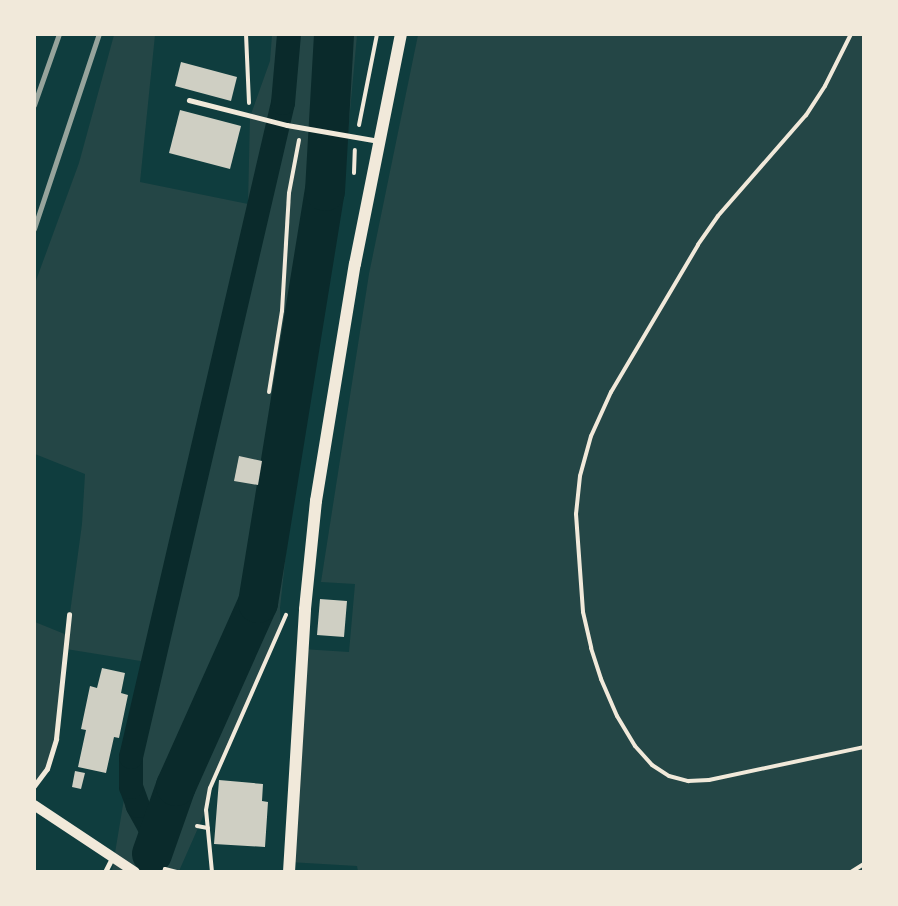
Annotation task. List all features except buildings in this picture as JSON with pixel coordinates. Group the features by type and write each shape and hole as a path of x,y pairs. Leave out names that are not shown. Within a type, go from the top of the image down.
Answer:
{"main road":[{"path":"289,872 305,609 331,401 355,264 401,34"}],"street":[{"path":"34,805 135,872"}],"lane":[{"path":"189,100 269,122 381,141"},
{"path":"34,786 47,769 56,739 69,615"},
{"path":"105,872 112,858"}],"path":[{"path":"246,34 250,117"},
{"path":"851,34 825,86 806,115 718,216 698,245 616,382 591,436 580,476 576,514 583,612 591,648 617,716 635,746 652,765 669,776 688,781 709,780 864,747"},
{"path":"269,392 282,311 289,193 301,128"},
{"path":"212,872 206,810 210,788 289,608"},
{"path":"197,826 208,828"},
{"path":"851,872 864,864"},
{"path":"165,870 177,872"}],"shaded area":[{"path":"114,35 155,35 140,182 248,204 250,117 270,61 272,35 357,35 343,188 288,534 280,608 281,631 210,788 206,810 179,871 112,871 131,757 153,663 66,649 52,755 35,786 35,622 67,635 82,524 85,474 35,454 34,286 79,163"},
{"path":"418,35 863,35 863,871 358,872 357,866 289,862 302,649 349,652 355,584 321,582 369,274"}],"waterway":[{"path":"156,839 138,806 131,787 131,757 283,103 289,34"},
{"path":"152,854 176,786 258,603 325,191 334,34"}],"railway":[{"path":"34,105 59,34"},
{"path":"34,229 99,34"}]}
